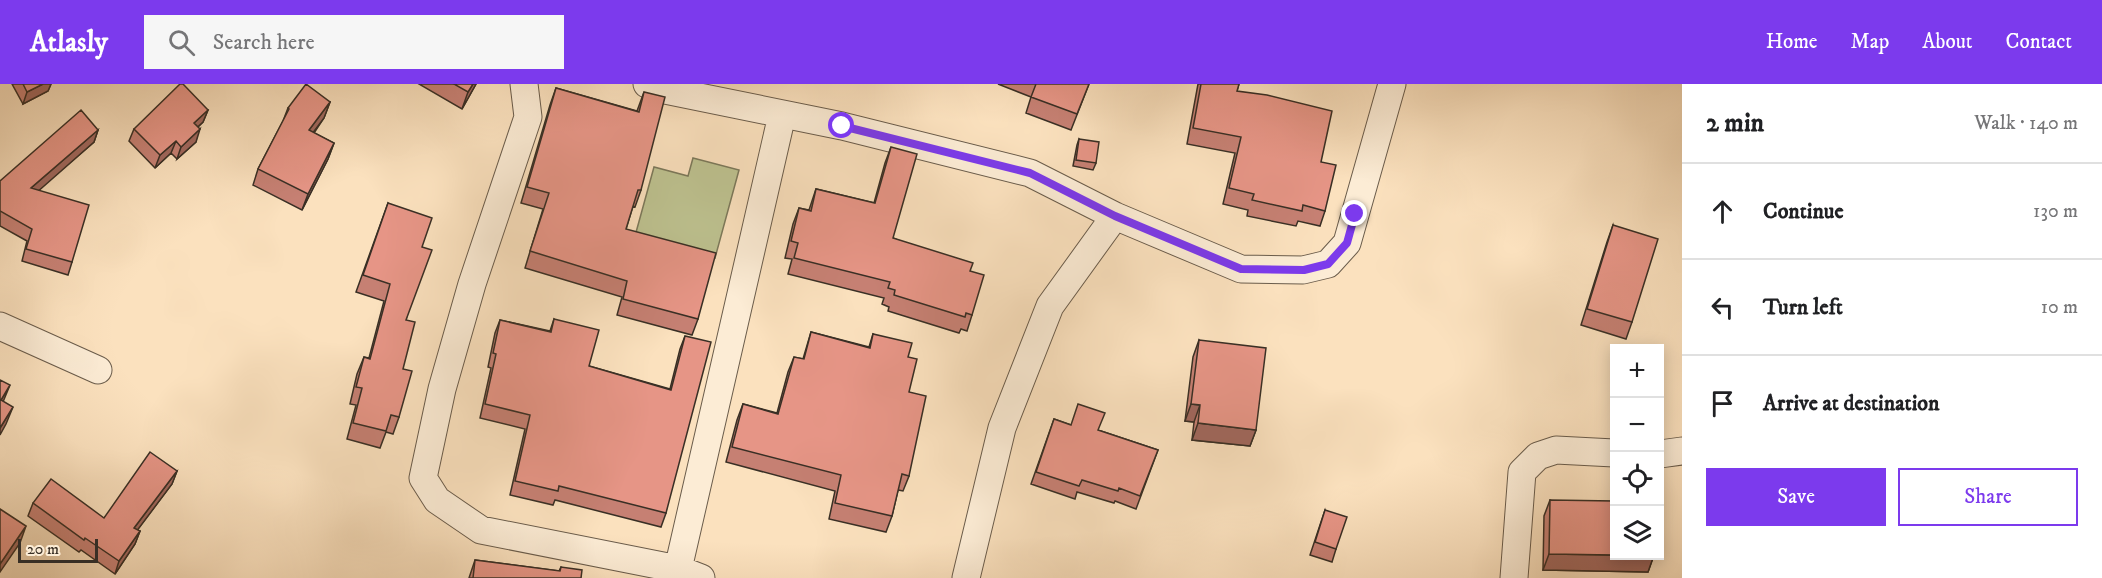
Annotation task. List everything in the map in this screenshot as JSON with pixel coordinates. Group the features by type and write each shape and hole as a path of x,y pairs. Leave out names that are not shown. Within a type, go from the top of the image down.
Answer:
{"street":[{"path":"524,84 528,117 469,294 442,389 423,478 437,500 482,530 690,574 782,115"},
{"path":"647,84 665,90 842,126 1030,173 1115,216 1241,269 1304,270 1328,264 1347,243 1392,84"},
{"path":"966,578 1002,428 1050,306 1115,216"},
{"path":"0,326 98,370"},
{"path":"1514,578 1522,472 1538,456 1556,450 1610,453"},
{"path":"1664,453 1682,451"}],"green space":[{"path":"693,158 739,170 715,258 635,236 654,167 688,176"}],"building":[{"path":"23,84 43,84 27,92"},
{"path":"180,84 183,84 208,110 194,123 200,129 181,147 176,141 160,155 134,129"},
{"path":"306,84 330,102 309,130 334,143 308,194 258,169 288,108"},
{"path":"454,84 473,84 468,92"},
{"path":"1036,84 1089,84 1077,114 1031,97"},
{"path":"1201,84 1239,84 1237,91 1267,95 1332,111 1321,162 1336,165 1325,211 1303,205 1302,211 1252,200 1254,194 1229,188 1241,137 1193,128"},
{"path":"556,88 639,112 644,92 665,97 641,190 638,190 626,229 716,253 698,319 623,299 627,281 530,251 549,193 527,187"},
{"path":"81,110 98,130 31,188 89,205 72,262 26,249 32,229 0,211 0,181"},
{"path":"1079,139 1099,142 1096,163 1076,160"},
{"path":"891,147 917,154 893,238 973,263 970,271 984,275 972,315 966,313 965,317 894,295 895,290 888,288 890,282 794,258 798,243 791,241 799,208 811,211 816,189 875,203"},
{"path":"388,203 432,218 422,247 432,250 406,320 415,322 403,369 412,371 399,417 391,415 386,431 353,423 362,388 356,387 364,357 370,359 390,284 363,275"},
{"path":"1613,225 1658,239 1632,322 1587,309"},
{"path":"554,319 599,330 589,366 671,390 685,336 711,342 666,513 559,486 558,491 515,481 530,415 485,404 496,354 493,353 500,320 551,332"},
{"path":"811,332 870,348 873,334 912,343 908,357 917,359 909,392 926,396 909,476 902,474 892,516 835,503 841,475 732,447 743,404 778,414 794,357 804,359"},
{"path":"1199,340 1266,348 1256,430 1198,423 1200,405 1191,404"},
{"path":"0,380 10,385 1,400 13,407 0,428"},
{"path":"1078,404 1105,413 1098,430 1158,450 1140,496 1119,488 1118,491 1082,480 1079,486 1036,472 1054,419 1071,425"},
{"path":"150,452 177,471 134,528 140,531 119,561 85,538 84,540 33,503 51,479 104,518"},
{"path":"1550,500 1610,501 1610,555 1549,554"},
{"path":"0,509 26,526 0,564"},
{"path":"1325,510 1347,517 1336,549 1315,542"},
{"path":"475,560 560,571 561,567 582,570 581,578 473,578"}],"route":[{"path":"842,126 1030,173 1115,216 1241,269 1304,270 1328,264 1347,243 1355,214"}]}
